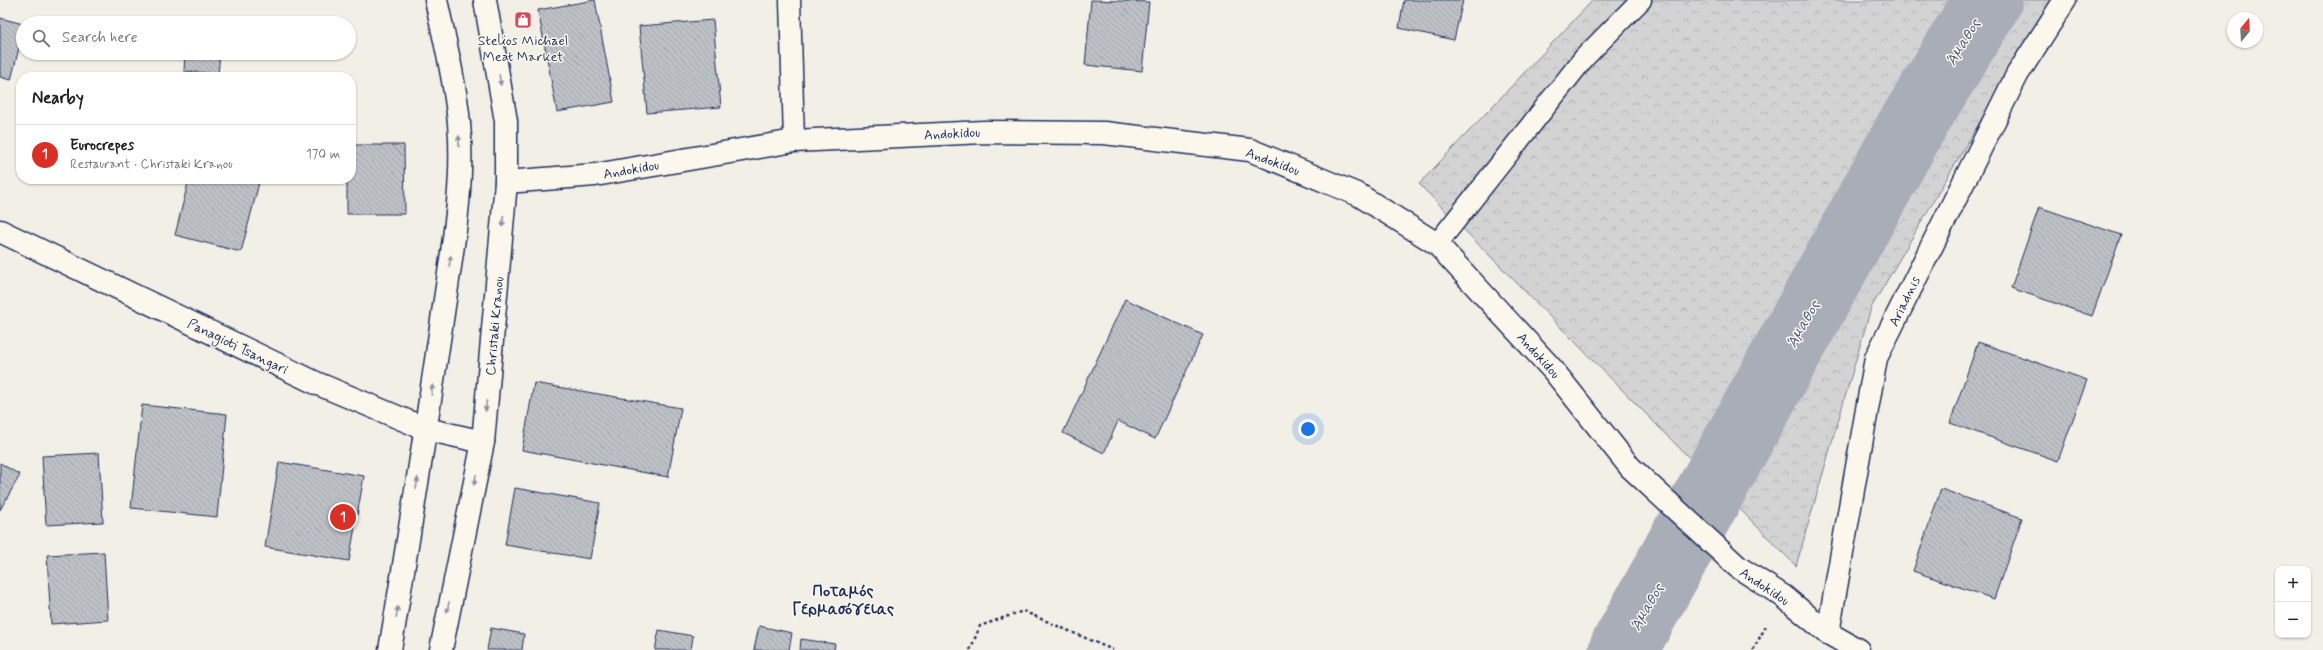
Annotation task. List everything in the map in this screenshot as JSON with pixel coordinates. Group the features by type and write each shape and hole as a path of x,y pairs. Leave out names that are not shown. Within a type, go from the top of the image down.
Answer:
{"street":[{"path":"390,650 426,429 453,240 458,180 459,124 449,61 436,0"},
{"name":"Christaki Kranou","path":"441,650 483,442 506,182 506,121 485,0"},
{"name":"Ariadnis","path":"1828,632 1876,358 2017,75 2065,0"},
{"name":"Andokidou","path":"506,182 595,175 794,141 984,132 1104,133 1250,150 1359,195 1437,244 1553,370 1630,467 1738,567 1783,596 1828,632 1858,650"},
{"name":"Panagioti Tsangari","path":"0,231 316,384 426,429 483,442"}],"lane":[{"path":"790,0 794,141"},
{"path":"1437,244 1584,58 1641,0"}],"path":[{"path":"970,650 980,626 1023,611 1113,650"}],"green space":[{"path":"1593,0 2051,0 1871,308 1796,566 1419,184"}],"building":[{"path":"595,0 614,102 557,112 538,10"},
{"path":"1091,0 1149,2 1142,71 1085,65"},
{"path":"1404,0 1463,0 1454,40 1399,28"},
{"path":"0,18 16,22 16,60 11,80 0,77"},
{"path":"713,20 721,107 647,113 639,26"},
{"path":"185,60 219,60 218,72 184,71"},
{"path":"356,145 404,145 405,214 347,214 347,184 356,184"},
{"path":"188,184 259,184 241,252 175,235"},
{"path":"2039,207 2121,235 2092,316 2011,288"},
{"path":"1125,299 1203,335 1155,439 1118,421 1104,453 1063,433"},
{"path":"1978,342 2087,380 2058,461 1950,423"},
{"path":"534,383 681,408 668,477 522,450"},
{"path":"142,405 227,414 217,517 131,508"},
{"path":"99,453 103,522 46,525 42,456"},
{"path":"279,462 364,476 349,561 265,547"},
{"path":"0,463 20,475 0,510"},
{"path":"515,488 600,503 590,559 505,545"},
{"path":"1941,489 2022,518 1994,599 1913,571"},
{"path":"104,552 108,620 51,624 47,555"},
{"path":"759,626 792,633 789,650 754,650"},
{"path":"491,628 524,634 522,650 487,650"},
{"path":"659,630 693,636 691,650 655,650"},
{"path":"801,639 835,644 834,650 800,650"}],"waterway":[{"name":"Άμαθος","path":"1623,650 1910,129 1988,0"}],"place":[{"name":"Stelios Michael Meat Market","path":"523,20"},
{"name":"Eurocrepes","path":"343,517"}],"district":[{"name":"Ποταμός Γερμασόγειας","path":"843,599"}]}
